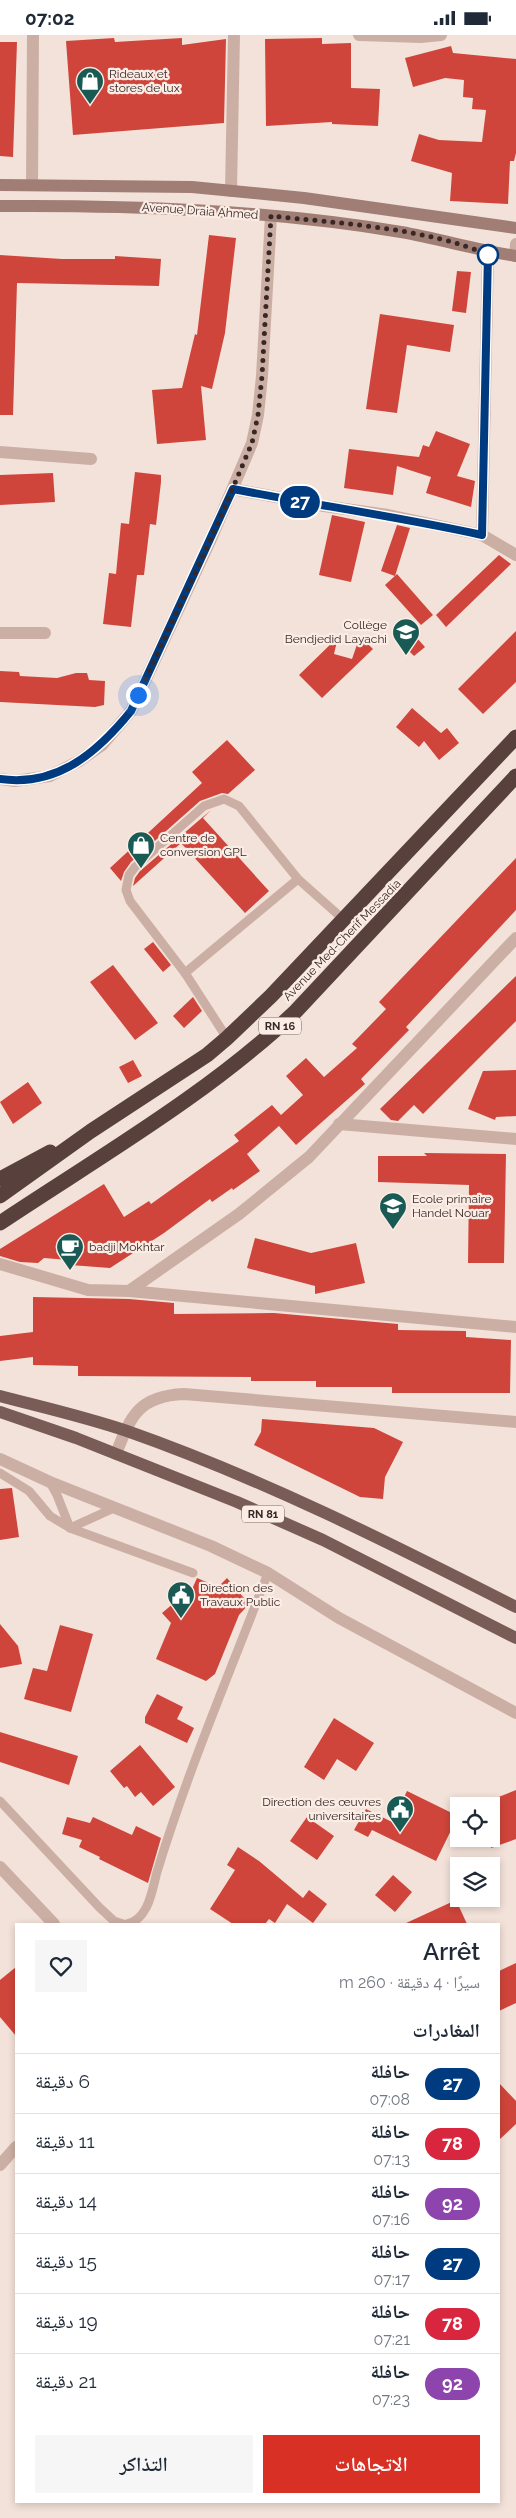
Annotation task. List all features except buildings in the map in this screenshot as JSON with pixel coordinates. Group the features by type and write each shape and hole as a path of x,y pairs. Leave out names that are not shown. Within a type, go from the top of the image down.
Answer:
{"highway":[{"name":"Avenue Med-Cherif Messadia","path":"91,1131 208,1055 227,1038 271,996 516,737"},
{"name":"Avenue Med-Cherif Messadia","path":"0,1223 159,1117 261,1044 296,1011 516,776"},
{"path":"0,1179 91,1131"},
{"name":"RN 16","path":"0,1196 91,1131"}],"main road":[{"name":"RN 81","path":"0,1396 125,1430 197,1457 362,1531 516,1607"},
{"name":"RN 81","path":"0,1411 237,1502 322,1540 516,1638"}],"street":[{"path":"32,185 33,35"},
{"path":"231,191 234,35"},
{"path":"359,35 421,37 441,35"},
{"name":"Avenue Draia Ahmed","path":"0,185 192,187 516,228"},
{"name":"Avenue Draia Ahmed","path":"0,206 185,208 271,216 401,233 488,252 516,252"},
{"path":"0,779 15,781 50,776 102,745 131,711 233,489 252,443 258,415 271,216"},
{"path":"482,535 488,252"},
{"path":"0,452 91,459"},
{"path":"233,489 324,506 388,515 482,535 516,555"},
{"path":"0,633 45,633"},
{"path":"130,1291 239,1214 309,1157 516,938"},
{"path":"339,1125 516,1139"},
{"path":"0,1264 88,1291 130,1291 516,1327"},
{"path":"116,1454 125,1430 141,1407 152,1399 166,1395 184,1394 516,1422"},
{"path":"0,1459 50,1483 211,1546 268,1573 339,1618 516,1712"},
{"path":"0,1867 53,1923"},
{"path":"0,2165 15,2148"}],"lane":[{"path":"227,1038 185,973 130,901 126,890 129,875 135,867 204,806 224,799 239,806 298,879 343,919"},
{"path":"185,973 298,879"},
{"path":"0,1473 29,1491 50,1516 70,1528 194,1573"},
{"path":"50,1483 57,1495 70,1528"},
{"path":"70,1528 114,1508"},
{"path":"127,1923 141,1917 148,1903 170,1830 268,1573"},
{"path":"0,1801 99,1907 114,1921 121,1923"}],"bus line":[{"name":"27","path":"0,779 15,781 50,776 79,761 102,745 131,711 233,489 324,506 388,515 482,535 488,252"}],"place":[{"name":"Rideaux et stores de lux","path":"90,105"},
{"name":"Collège Bendjedid Layachi","path":"406,656"},
{"name":"Centre de conversion GPL","path":"141,869"},
{"name":"Ecole primaire Handel Nouar","path":"393,1230"},
{"name":"badji Mokhtar","path":"70,1271"},
{"name":"Direction des Travaux Public","path":"181,1619"},
{"name":"Direction des œuvres universitaires","path":"400,1833"}],"route":[{"path":"138,695 211,539 252,443 258,415 262,376 271,216 401,233 472,248 488,255"}]}
